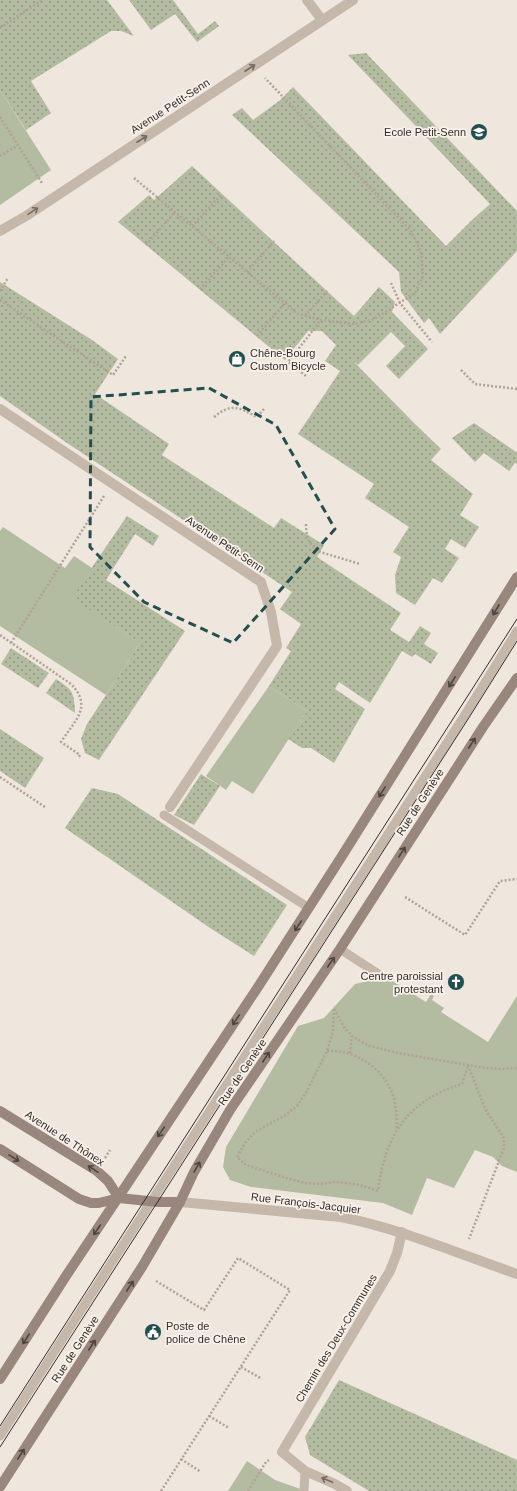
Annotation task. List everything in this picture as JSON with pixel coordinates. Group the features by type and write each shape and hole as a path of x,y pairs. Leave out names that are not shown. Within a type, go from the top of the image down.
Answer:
{"main road":[{"path":"0,1379 58,1288 119,1198 309,908 517,578"},
{"name":"Rue de Genève","path":"0,1487 135,1278 180,1202 194,1172 230,1110 340,949 483,726 517,678"},
{"name":"Avenue de Thônex","path":"0,1111 96,1171 108,1182 119,1198"},
{"path":"0,1149 79,1199 91,1203 99,1203 119,1198 180,1202"}],"street":[{"path":"307,0 322,20"},
{"name":"Avenue Petit-Senn","path":"0,231 26,216 353,0"},
{"name":"Avenue Petit-Senn","path":"0,409 261,582 271,612 277,646 167,811"},
{"name":"Rue François-Jacquier","path":"180,1202 341,1217 374,1224 402,1232 517,1274"},
{"name":"Chemin des Deux-Communes","path":"282,1452 390,1271 397,1253 402,1232"},
{"path":"282,1452 305,1471 347,1491"}],"lane":[{"path":"0,1436 517,631"},
{"path":"167,811 309,908"},
{"path":"340,949 380,975"},
{"path":"304,1491 305,1471"}],"path":[{"path":"0,28 42,0"},
{"path":"134,178 298,314 320,320 354,324 374,319 415,293 423,276 421,252 411,231 263,75"},
{"path":"0,117 42,183"},
{"path":"0,156 18,145"},
{"path":"192,226 222,194"},
{"path":"146,245 175,212"},
{"path":"247,272 274,241"},
{"path":"200,289 229,257"},
{"path":"0,291 8,278"},
{"path":"391,283 400,303 432,342"},
{"path":"305,316 327,291"},
{"path":"0,300 113,375 126,356"},
{"path":"257,336 285,303"},
{"path":"306,376 288,362 320,320"},
{"path":"461,370 475,384 517,389"},
{"path":"214,417 224,409 240,408 257,417 264,409"},
{"path":"11,643 112,483"},
{"path":"306,524 307,539 311,546 317,551 360,564"},
{"path":"0,635 71,684 79,692 82,703 80,713 61,742 80,755 78,758"},
{"path":"0,777 45,807"},
{"path":"405,897 465,935 500,881 517,879"},
{"path":"468,1065 462,1084 435,1094 425,1100 414,1109 398,1129 380,1171 378,1191 360,1185 347,1183 334,1182 319,1184 300,1182 246,1165 237,1157 244,1143 255,1132 284,1116 297,1106 307,1091 327,1051 333,1032 334,1009 344,1027 352,1036 367,1045 398,1053 468,1065 485,1068 517,1068"},
{"path":"350,1053 352,1036"},
{"path":"327,1051 338,1050 350,1053 366,1061 377,1070 385,1079 392,1093 398,1129"},
{"path":"463,1255 504,1148 504,1138 485,1109 468,1065"},
{"path":"156,1280 204,1310 238,1258 290,1290 161,1491"},
{"path":"241,1366 262,1379"},
{"path":"209,1416 229,1428"},
{"path":"248,1491 266,1462 282,1452"},
{"path":"181,1459 201,1472"}],"highlighted area":[{"path":"209,388 276,425 335,529 233,643 144,602 90,547 91,397"}],"green space":[{"path":"0,0 107,0 134,36 121,31 111,31 31,81 51,113 26,130 0,90"},
{"path":"129,0 173,0 198,34 215,21 219,26 197,42 175,14 151,30"},
{"path":"366,53 517,211 517,251 440,334 429,318 424,323 401,292 399,272 232,115 242,108 253,120 279,101 293,87 446,246 490,204 348,55"},
{"path":"0,90 51,170 0,205"},
{"path":"192,166 354,316 379,287 395,302 392,312 428,349 399,379 386,366 405,346 391,332 358,365 351,359 441,449 431,460 473,494 460,515 479,527 465,548 451,539 445,549 459,558 442,583 433,578 415,605 396,593 395,575 401,557 393,552 409,527 365,498 374,484 298,434 340,371 325,361 336,345 322,331 308,331 285,360 118,222 149,195 154,200"},
{"path":"0,282 92,340 118,359 95,394 169,444 162,455 274,528 281,518 324,545 317,557 401,613 390,630 409,642 420,626 431,633 424,644 438,653 431,664 415,654 412,657 402,651 370,703 339,682 335,689 365,709 334,763 311,748 302,748 288,739 307,711 269,686 291,651 286,648 301,624 280,609 292,592 67,443 0,396"},
{"path":"474,423 516,452 517,451 517,464 515,463 509,471 484,453 475,462 452,438"},
{"path":"127,516 159,536 153,546 135,534 106,580 185,631 99,760 85,753 81,739 87,724 140,643 71,598"},
{"path":"3,527 65,568 74,556 92,568 72,598 140,643 106,695 0,626 0,531"},
{"path":"11,648 49,673 38,688 1,664"},
{"path":"56,679 72,692 75,713 46,693"},
{"path":"269,686 307,711 253,794 232,781 226,790 206,776"},
{"path":"0,729 44,758 25,788 0,771"},
{"path":"201,774 220,786 194,825 174,815"},
{"path":"92,788 118,794 287,905 254,956 210,928 65,828"},
{"path":"386,977 426,1002 431,994 434,996 432,1000 444,1008 441,1012 488,1042 517,996 517,1172 502,1166 493,1157 475,1150 454,1188 427,1178 412,1215 383,1203 251,1187 230,1180 223,1167 226,1147 298,1026 324,1018 355,984"},
{"path":"339,1380 517,1460 517,1491 369,1491 310,1455 305,1437"},
{"path":"247,1461 275,1480 306,1491 228,1491"}],"tram line":[{"path":"0,1426 517,619"},
{"path":"0,1447 517,641"}],"place":[{"name":"Ecole Petit-Senn","path":"479,132"},
{"name":"Chêne-Bourg Custom Bicycle","path":"237,359"},
{"name":"Centre paroissial protestant","path":"456,982"},
{"name":"Poste de police de Chêne","path":"153,1332"}]}
